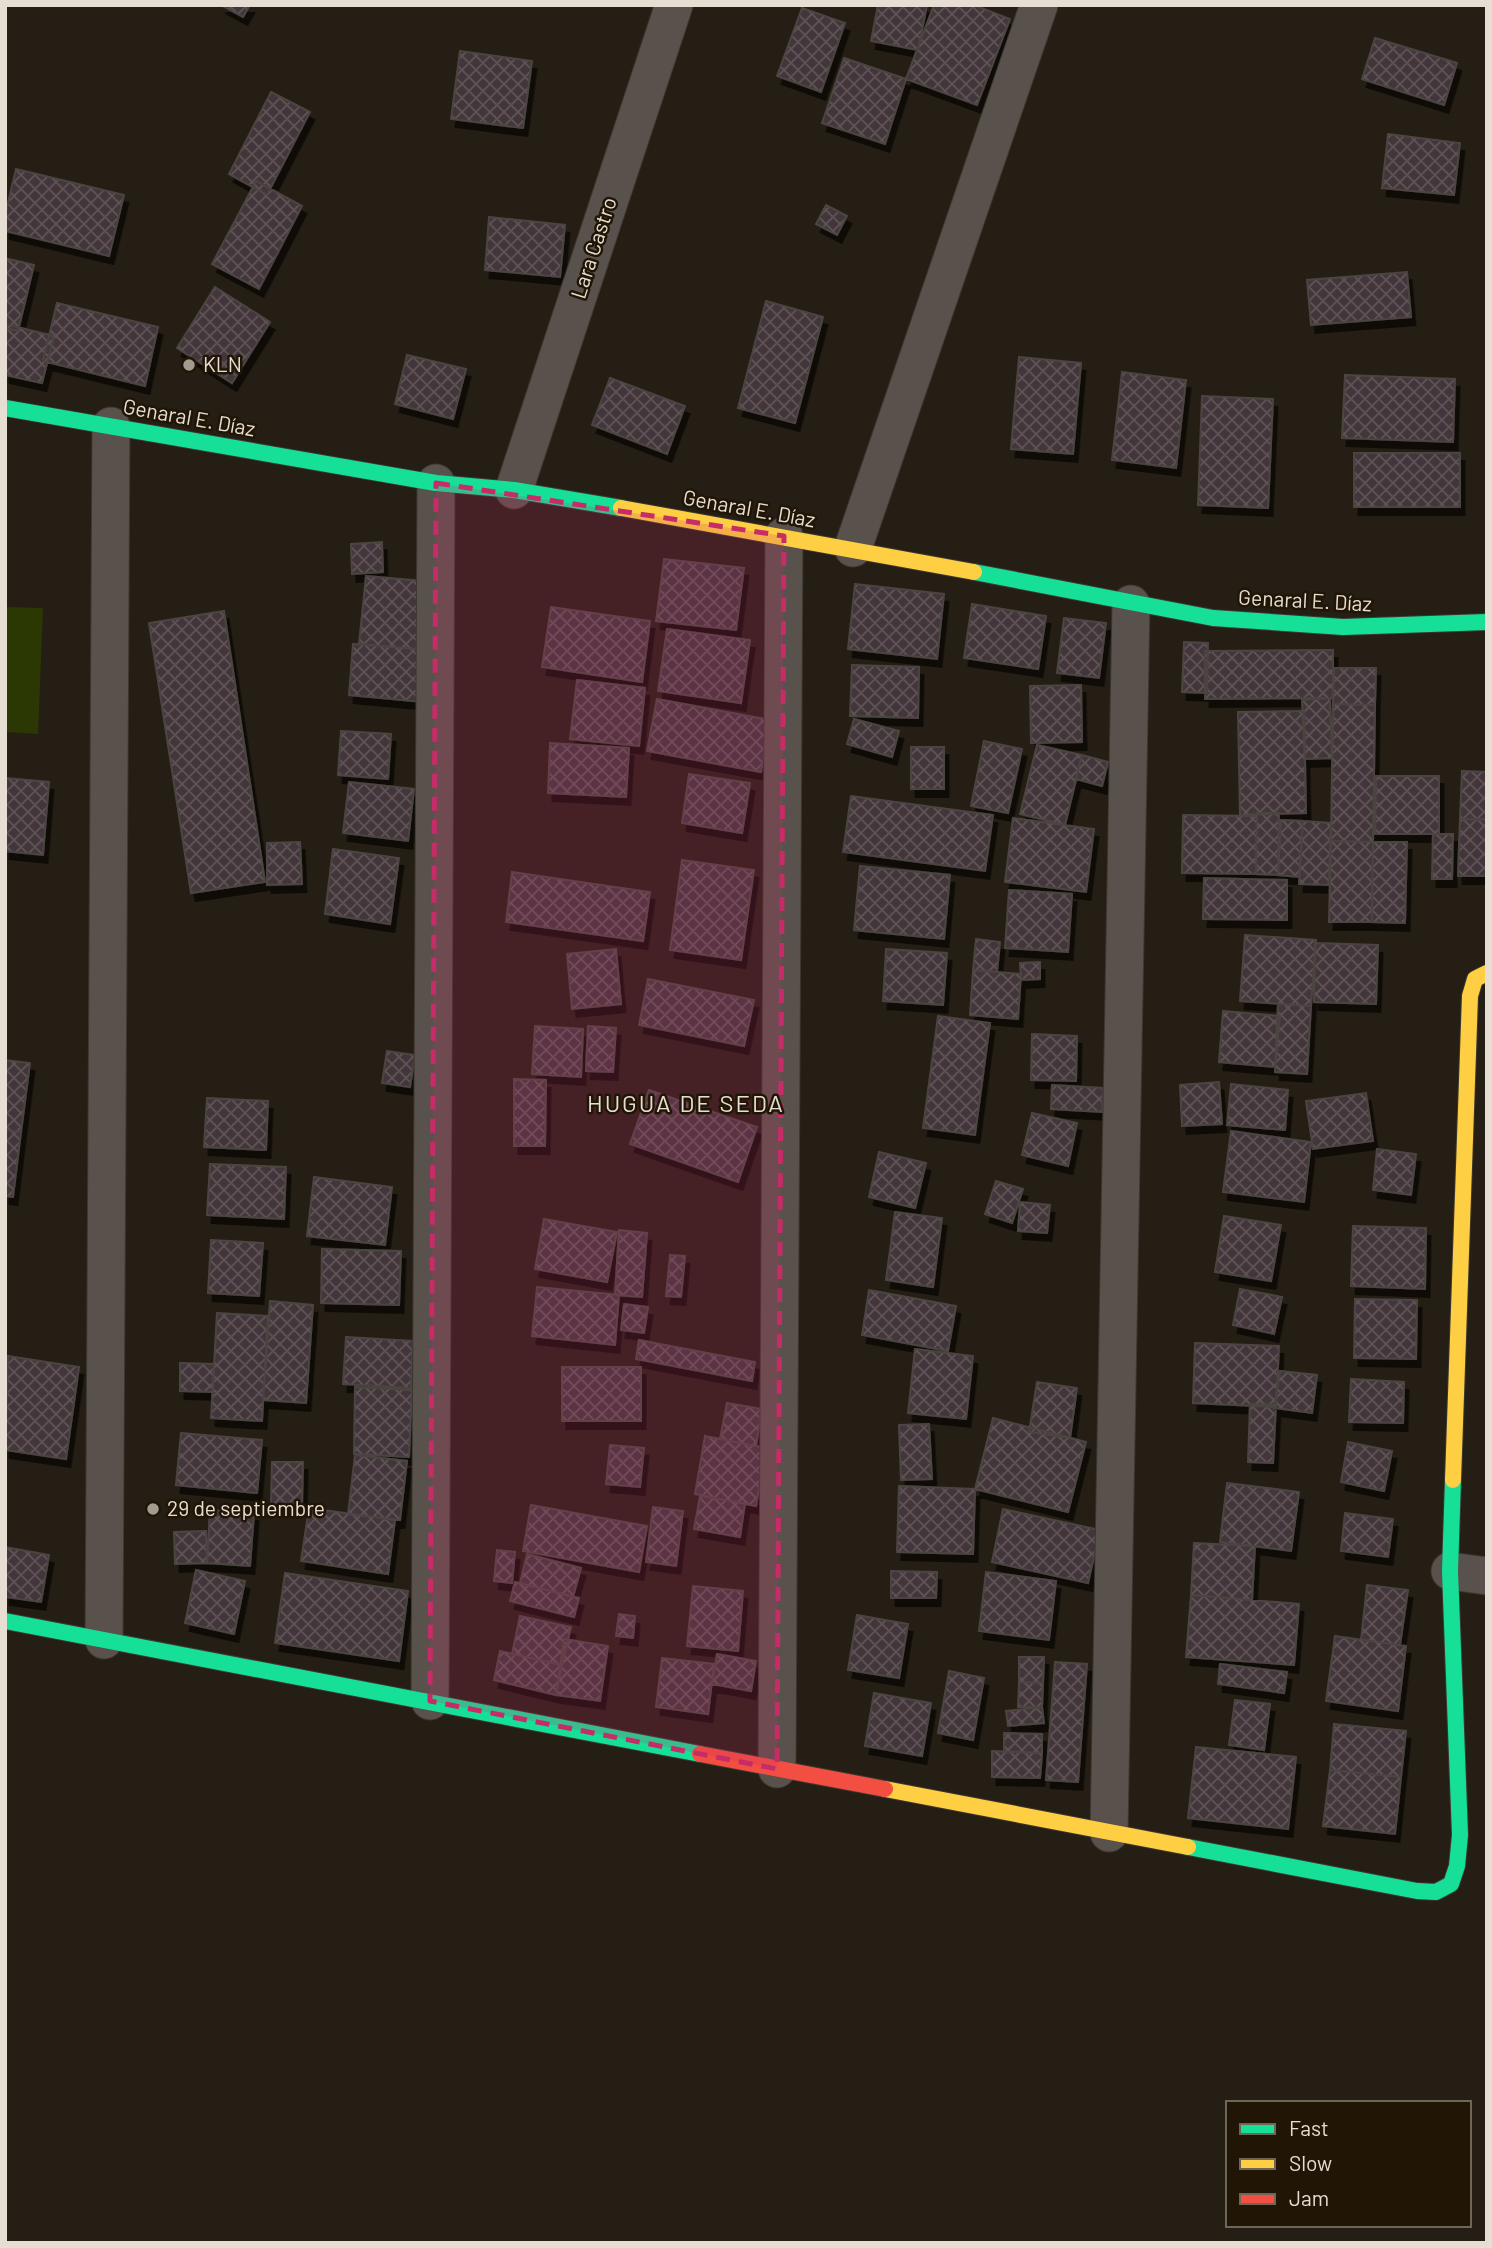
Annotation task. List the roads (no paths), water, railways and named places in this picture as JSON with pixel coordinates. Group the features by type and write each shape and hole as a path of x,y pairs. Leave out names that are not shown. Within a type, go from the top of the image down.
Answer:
{"street":[{"name":"Lara Castro","path":"514,490 674,5"},
{"path":"853,548 1039,5"},
{"name":"Genaral E. Díaz","path":"5,408 436,482 514,490 784,536 1213,618 1343,627 1487,622"},
{"path":"104,1640 111,426"},
{"path":"430,1701 436,482"},
{"path":"777,1769 784,536"},
{"path":"1108,1833 1132,604"},
{"path":"5,1621 1108,1833 1417,1891 1436,1892 1451,1884 1457,1866 1460,1835 1450,1571 1470,996 1475,979 1487,974"},
{"path":"1450,1571 1487,1576"}],"place":[{"name":"KLN","path":"189,365"},
{"name":"29 de septiembre","path":"153,1509"}],"district":[{"name":"HUGUA DE SEDA","path":"686,1104"}]}
